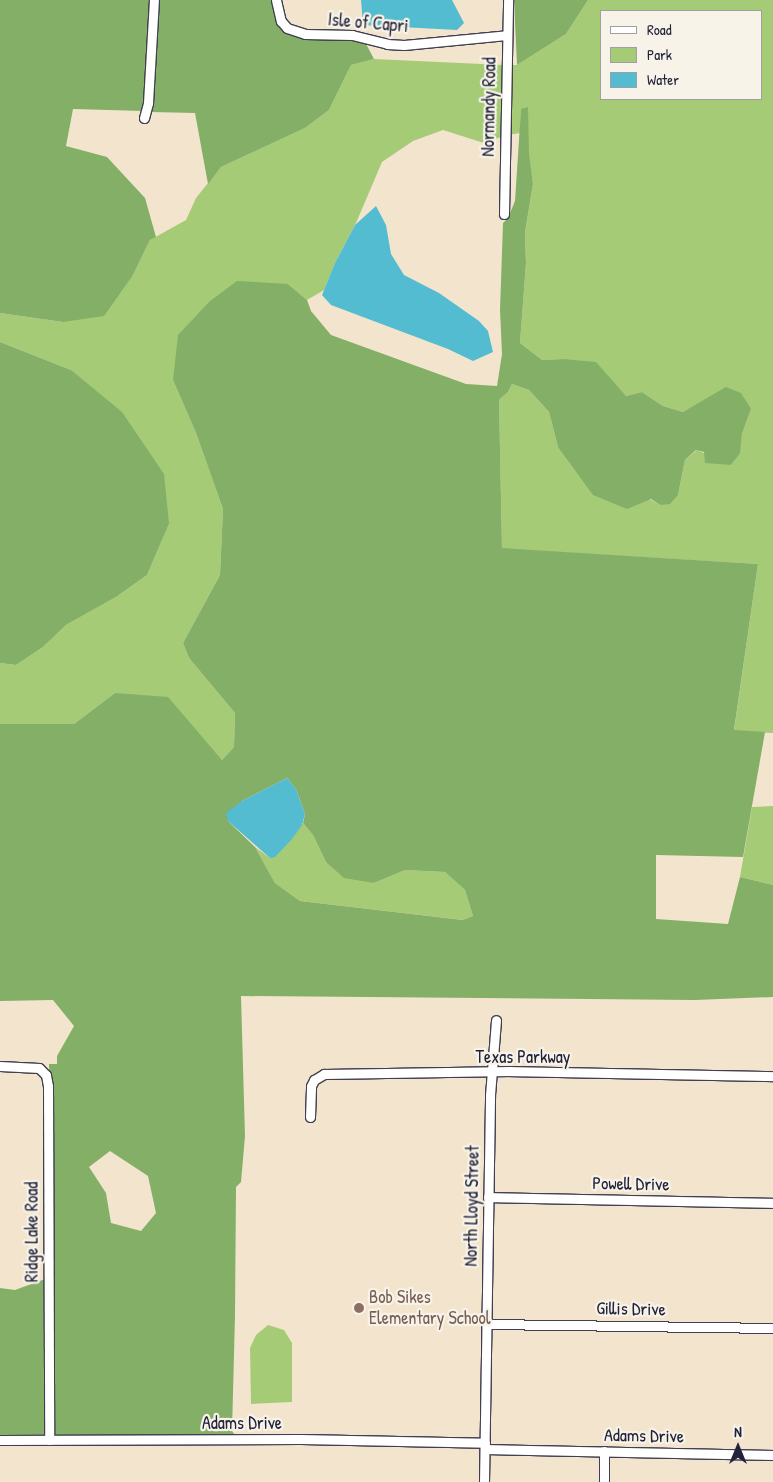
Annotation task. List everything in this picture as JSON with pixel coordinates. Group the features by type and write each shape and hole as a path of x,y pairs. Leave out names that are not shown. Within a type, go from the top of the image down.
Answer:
{"street":[{"path":"144,118 148,103 154,0"},
{"name":"Isle of Capri","path":"276,0 281,22 287,28 305,34 352,35 387,44 404,45 507,35"},
{"name":"Normandy Road","path":"504,214 508,0"},
{"name":"North Lloyd Street","path":"484,1482 488,1324 488,1197 492,1073 496,1020"},
{"name":"Ridge Lake Road","path":"0,1066 39,1068 46,1075 48,1086 49,1440"},
{"name":"Texas Parkway","path":"310,1117 311,1086 314,1080 324,1074 492,1073 773,1076"},
{"name":"Powell Drive","path":"488,1197 773,1203"},
{"name":"Gillis Drive","path":"488,1324 773,1328"},
{"name":"Adams Drive","path":"0,1440 301,1439 604,1451 773,1455"},
{"path":"604,1451 604,1482"}],"green space":[{"path":"0,0 150,0 143,111 73,109 66,146 107,157 145,198 156,237 150,240 133,275 104,316 63,322 0,313"},
{"path":"157,0 271,0 276,21 286,32 314,39 352,39 365,42 374,59 351,65 329,110 305,128 221,167 208,184 195,113 151,112"},
{"path":"514,0 588,0 566,34 517,65"},
{"path":"588,0 773,0 773,733 734,731 758,564 502,549 499,400 508,392 512,384 529,390 549,412 558,447 660,505 678,495 685,460 697,450 731,465 739,453 742,434 751,409 704,401 683,412 663,406 642,392 626,396 611,381 563,359 542,360 520,343 526,263 525,232 533,184 521,109 520,133 508,135 510,65 517,65 566,34"},
{"path":"374,59 503,65 501,137 484,143 443,130 413,141 382,162 324,290 307,300 288,284 173,380 196,433 223,509 220,575 183,643 189,658 235,713 234,747 222,760 205,741 115,693 74,724 0,724 0,663 16,665 43,647 66,625 116,597 147,575 169,524 71,370 0,342 0,313 63,322 133,275 150,240 186,220 196,198 221,167 305,128 329,110 351,65"},
{"path":"528,107 529,154 533,184 525,232 526,263 520,343 542,360 563,359 596,362 626,396 642,392 663,406 683,412 726,387 741,393 751,409 742,434 740,453 731,465 705,463 704,452 696,450 685,460 678,495 670,504 660,505 651,499 627,509 593,495 558,447 549,412 529,390 512,384 508,392 499,400 502,548 758,564 734,730 765,732 743,857 656,855 656,919 728,924 740,877 773,885 773,997 695,1000 241,996 245,1136 241,1182 236,1187 232,1431 235,1435 53,1435 49,1064 57,1064 57,1056 74,1026 53,1000 0,1001 0,724 74,724 115,693 168,697 222,760 234,747 235,713 189,658 183,643 220,575 223,509 196,433 173,380 178,335 210,301 237,281 288,284 307,300 311,311 331,335 466,384 497,386 502,354 500,310 503,223 508,218 515,201 521,109","holes":["287,778 296,789 305,814 303,823 313,835 326,862 344,878 374,883 405,870 445,872 465,890 473,916 463,920 300,901 275,883 255,847 228,821 242,801","110,1151 148,1176 156,1213 141,1231 111,1223 106,1193 89,1167"]},
{"path":"0,342 71,370 122,412 164,474 169,524 147,575 116,597 66,625 43,647 16,665 0,663"},
{"path":"773,806 773,885 740,877 752,807"},
{"path":"303,823 313,835 326,862 374,883 405,870 445,872 465,890 473,916 464,920 300,901 275,883 255,847 270,858"},
{"path":"45,1279 45,1435 0,1435 0,1288 15,1290"},
{"path":"268,1325 284,1330 292,1343 292,1402 251,1404 250,1348 256,1335"}],"water":[{"path":"361,0 452,0 464,23 457,30 363,25"},
{"path":"376,206 386,225 391,254 404,275 439,293 479,321 488,331 493,352 473,361 448,349 331,305 322,295 335,263 355,225"},
{"path":"287,778 296,789 305,814 302,825 292,839 275,857 270,858 228,821 226,813 242,801"}],"place":[{"name":"Bob Sikes Elementary School","path":"359,1308"}]}
